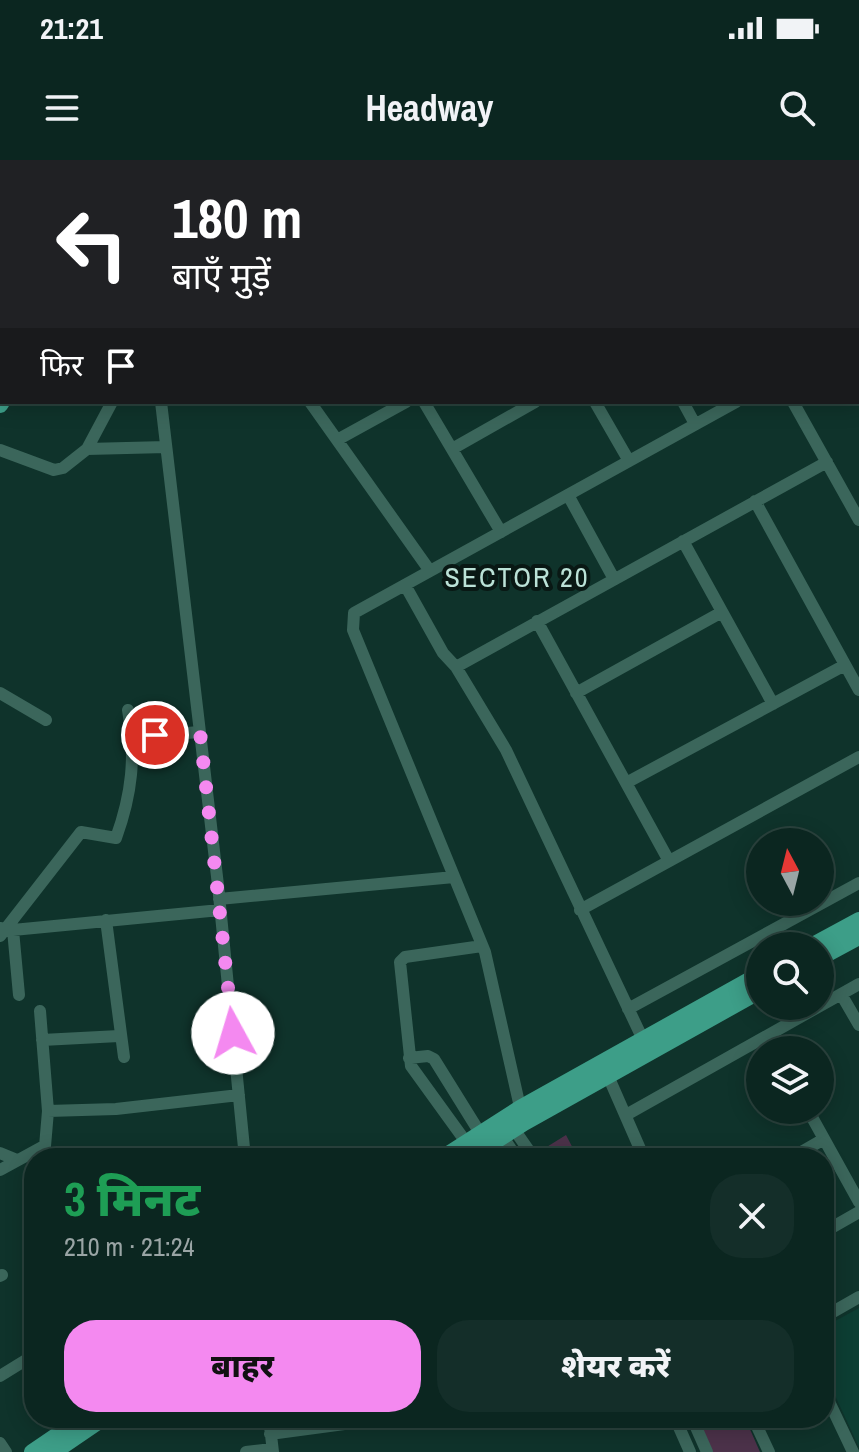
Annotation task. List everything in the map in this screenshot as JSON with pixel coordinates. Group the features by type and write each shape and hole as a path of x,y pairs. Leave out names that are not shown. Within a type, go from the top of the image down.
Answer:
{"main road":[{"path":"834,934 859,920"},
{"path":"834,950 859,937"},
{"path":"462,1148 605,1069 746,983"},
{"path":"646,1045 746,998"},
{"path":"32,1452 67,1428"},
{"path":"54,1452 89,1428"}],"street":[{"path":"0,450 54,470 63,468 87,449 111,404"},
{"path":"161,404 220,904 244,1148"},
{"path":"311,404 430,571"},
{"path":"337,440 402,404"},
{"path":"425,404 501,532"},
{"path":"452,449 527,404"},
{"path":"596,404 629,461"},
{"path":"684,404 695,424"},
{"path":"497,1130 482,946 350,622 354,613 732,404"},
{"path":"794,404 859,520"},
{"path":"87,449 166,447"},
{"path":"456,667 827,462"},
{"path":"568,495 614,579"},
{"path":"755,501 859,690"},
{"path":"683,541 773,704"},
{"path":"405,585 443,653 456,667 506,750 646,1045"},
{"path":"576,693 722,612"},
{"path":"537,621 669,861"},
{"path":"626,783 845,665"},
{"path":"0,693 46,720"},
{"path":"19,995 5,930 81,832 116,838 132,789 133,737 128,710"},
{"path":"133,737 200,732"},
{"path":"580,910 859,757"},
{"path":"5,930 454,877"},
{"path":"628,1009 859,883"},
{"path":"106,920 124,1057"},
{"path":"482,946 400,960 409,1058 412,1068 521,1148"},
{"path":"766,1036 859,984"},
{"path":"841,994 859,1025"},
{"path":"40,1011 48,1111 44,1148"},
{"path":"42,1040 119,1036"},
{"path":"626,1115 746,1047"},
{"path":"409,1058 427,1055 434,1059 510,1148"},
{"path":"605,1069 640,1148"},
{"path":"48,1111 116,1109 239,1095"},
{"path":"816,1124 829,1148"},
{"path":"808,1148 824,1139"},
{"path":"0,1153 17,1160"},
{"path":"834,1157 859,1202"},
{"path":"0,1170 24,1158"},
{"path":"834,1226 859,1212"},
{"path":"834,1311 859,1297"},
{"path":"0,1376 24,1361"},
{"path":"834,1412 853,1452"},
{"path":"246,1452 272,1450 270,1428"},
{"path":"270,1434 315,1428"},
{"path":"679,1428 690,1452"},
{"path":"696,1428 707,1452"},
{"path":"758,1428 769,1452"},
{"path":"0,1443 6,1452"}],"shaded area":[{"path":"566,1135 573,1148 545,1148"},
{"path":"859,1308 859,1447 834,1393 834,1322"},
{"path":"701,1428 749,1428 760,1452 712,1452"}],"district":[{"name":"SECTOR 20","path":"517,577"}],"route":[{"path":"155,735 200,732 233,1033"}]}
